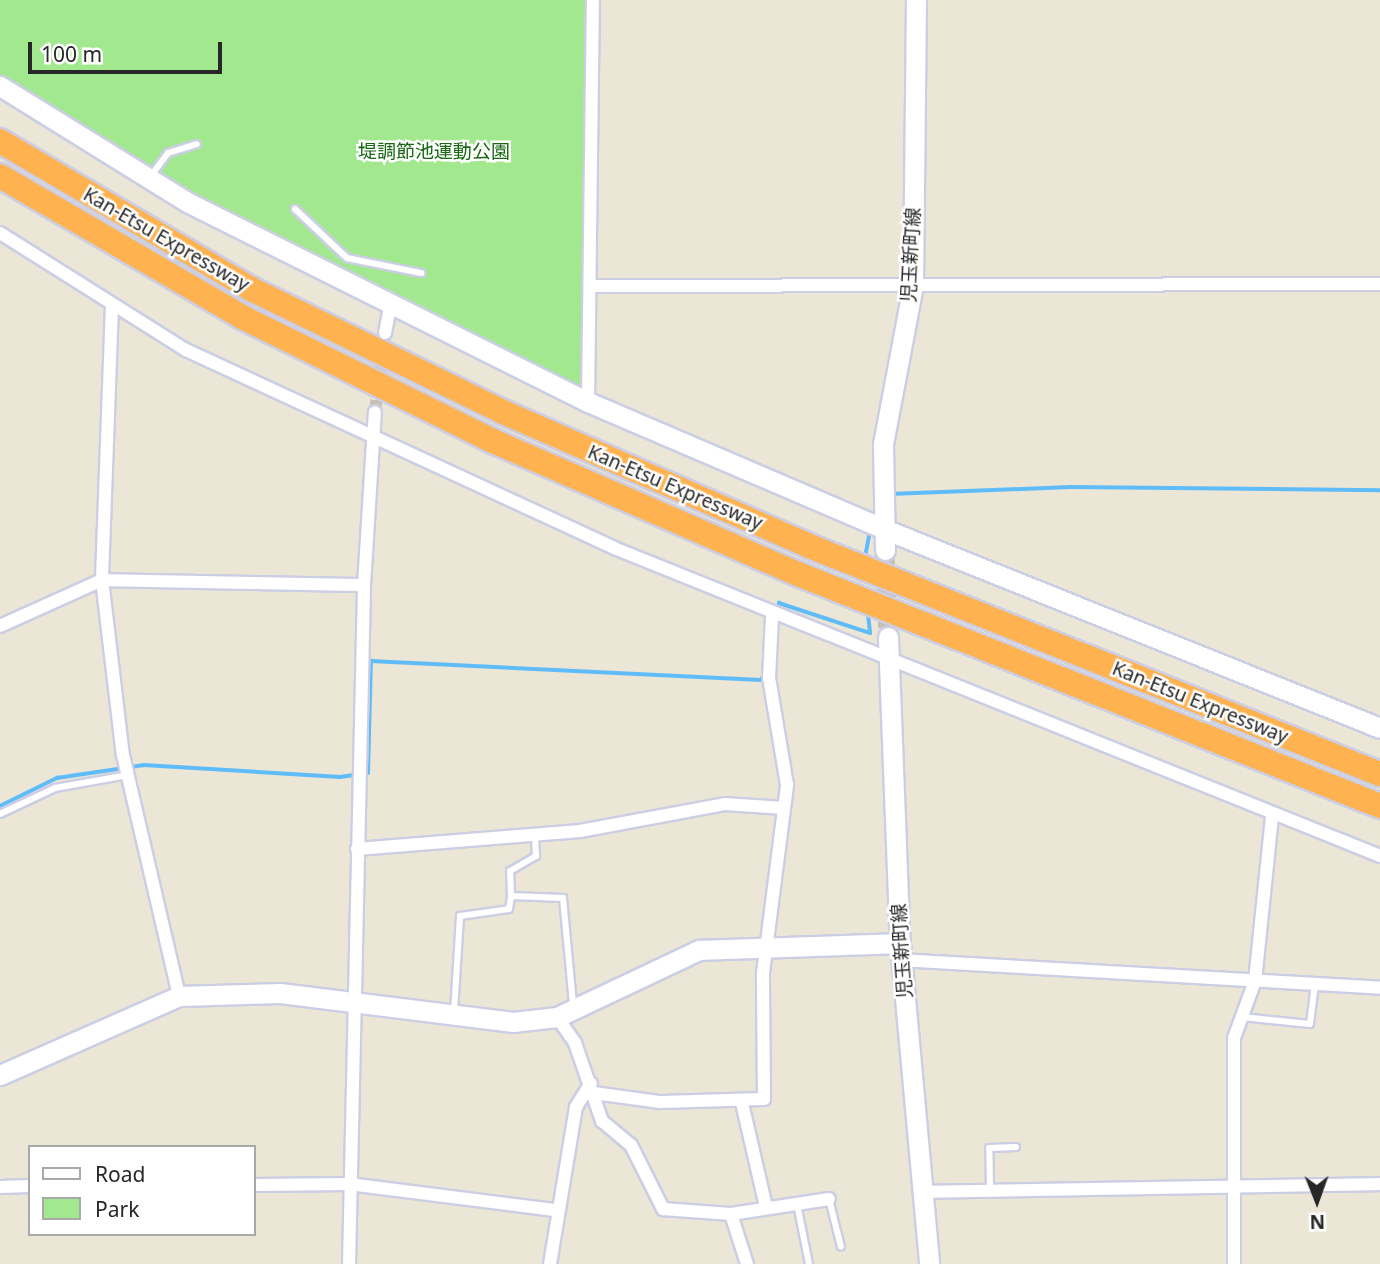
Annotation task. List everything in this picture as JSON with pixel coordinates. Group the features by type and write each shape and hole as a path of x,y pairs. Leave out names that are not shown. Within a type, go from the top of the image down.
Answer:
{"highway":[{"name":"Kan-Etsu Expressway","path":"0,141 251,289 503,412 809,546 1380,774"},
{"name":"Kan-Etsu Expressway","path":"0,176 230,311 494,441 799,574 1380,806"}],"street":[{"path":"588,402 592,286 593,0"},
{"name":"児玉新町線","path":"885,550 883,444 914,285 916,0"},
{"path":"0,86 149,179 335,279 588,402 884,529 1380,728"},
{"path":"0,233 186,350 373,438 772,616 889,660 1272,816 1380,856"},
{"path":"592,286 1380,285"},
{"path":"112,305 102,580 128,775 179,996"},
{"path":"385,333 390,308"},
{"path":"349,1264 352,1002 364,585 375,412"},
{"path":"0,626 102,580 364,585"},
{"path":"592,1088 742,1103 764,1099 767,945 787,785 769,678 772,616"},
{"name":"児玉新町線","path":"888,637 901,951 929,1264"},
{"path":"357,849 535,834 725,804 784,808"},
{"path":"1234,1264 1234,1038 1255,981 1272,816"},
{"path":"0,1075 179,996 279,993 513,1022 565,1013 699,950 767,945 901,951 1255,981 1380,988"},
{"path":"565,1013 602,1121 631,1146 663,1209 732,1214 830,1199"},
{"path":"550,1264 554,1210 576,1107 592,1088"},
{"path":"742,1103 766,1207"},
{"path":"256,1185 349,1184 554,1210"},
{"path":"922,1192 990,1186 1380,1184"},
{"path":"0,1186 28,1186"},
{"path":"732,1214 747,1264"}],"lane":[{"path":"149,179 168,153 197,144"},
{"path":"295,209 347,258 421,273"},
{"path":"335,279 347,258"},
{"path":"0,814 55,788 128,775"},
{"path":"454,1013 460,916 509,909 510,871 533,861 535,834"},
{"path":"511,895 563,898 565,1013"},
{"path":"1242,1017 1310,1024 1315,984"},
{"path":"990,1186 989,1148 1016,1147"},
{"path":"830,1199 841,1247"},
{"path":"796,1203 809,1264"}],"green space":[{"name":"堤調節池運動公園","path":"0,0 587,0 583,394 177,186 14,86 0,76"}],"waterway":[{"path":"890,494 1070,487 1380,490"},
{"path":"865,557 870,531"},
{"path":"778,611 779,603 870,633 868,614"},
{"path":"0,806 57,778 144,765 340,777 368,773 371,661 761,680 764,675"}],"tunnel":[{"path":"375,412 383,350"},
{"path":"885,550 888,637"}]}
